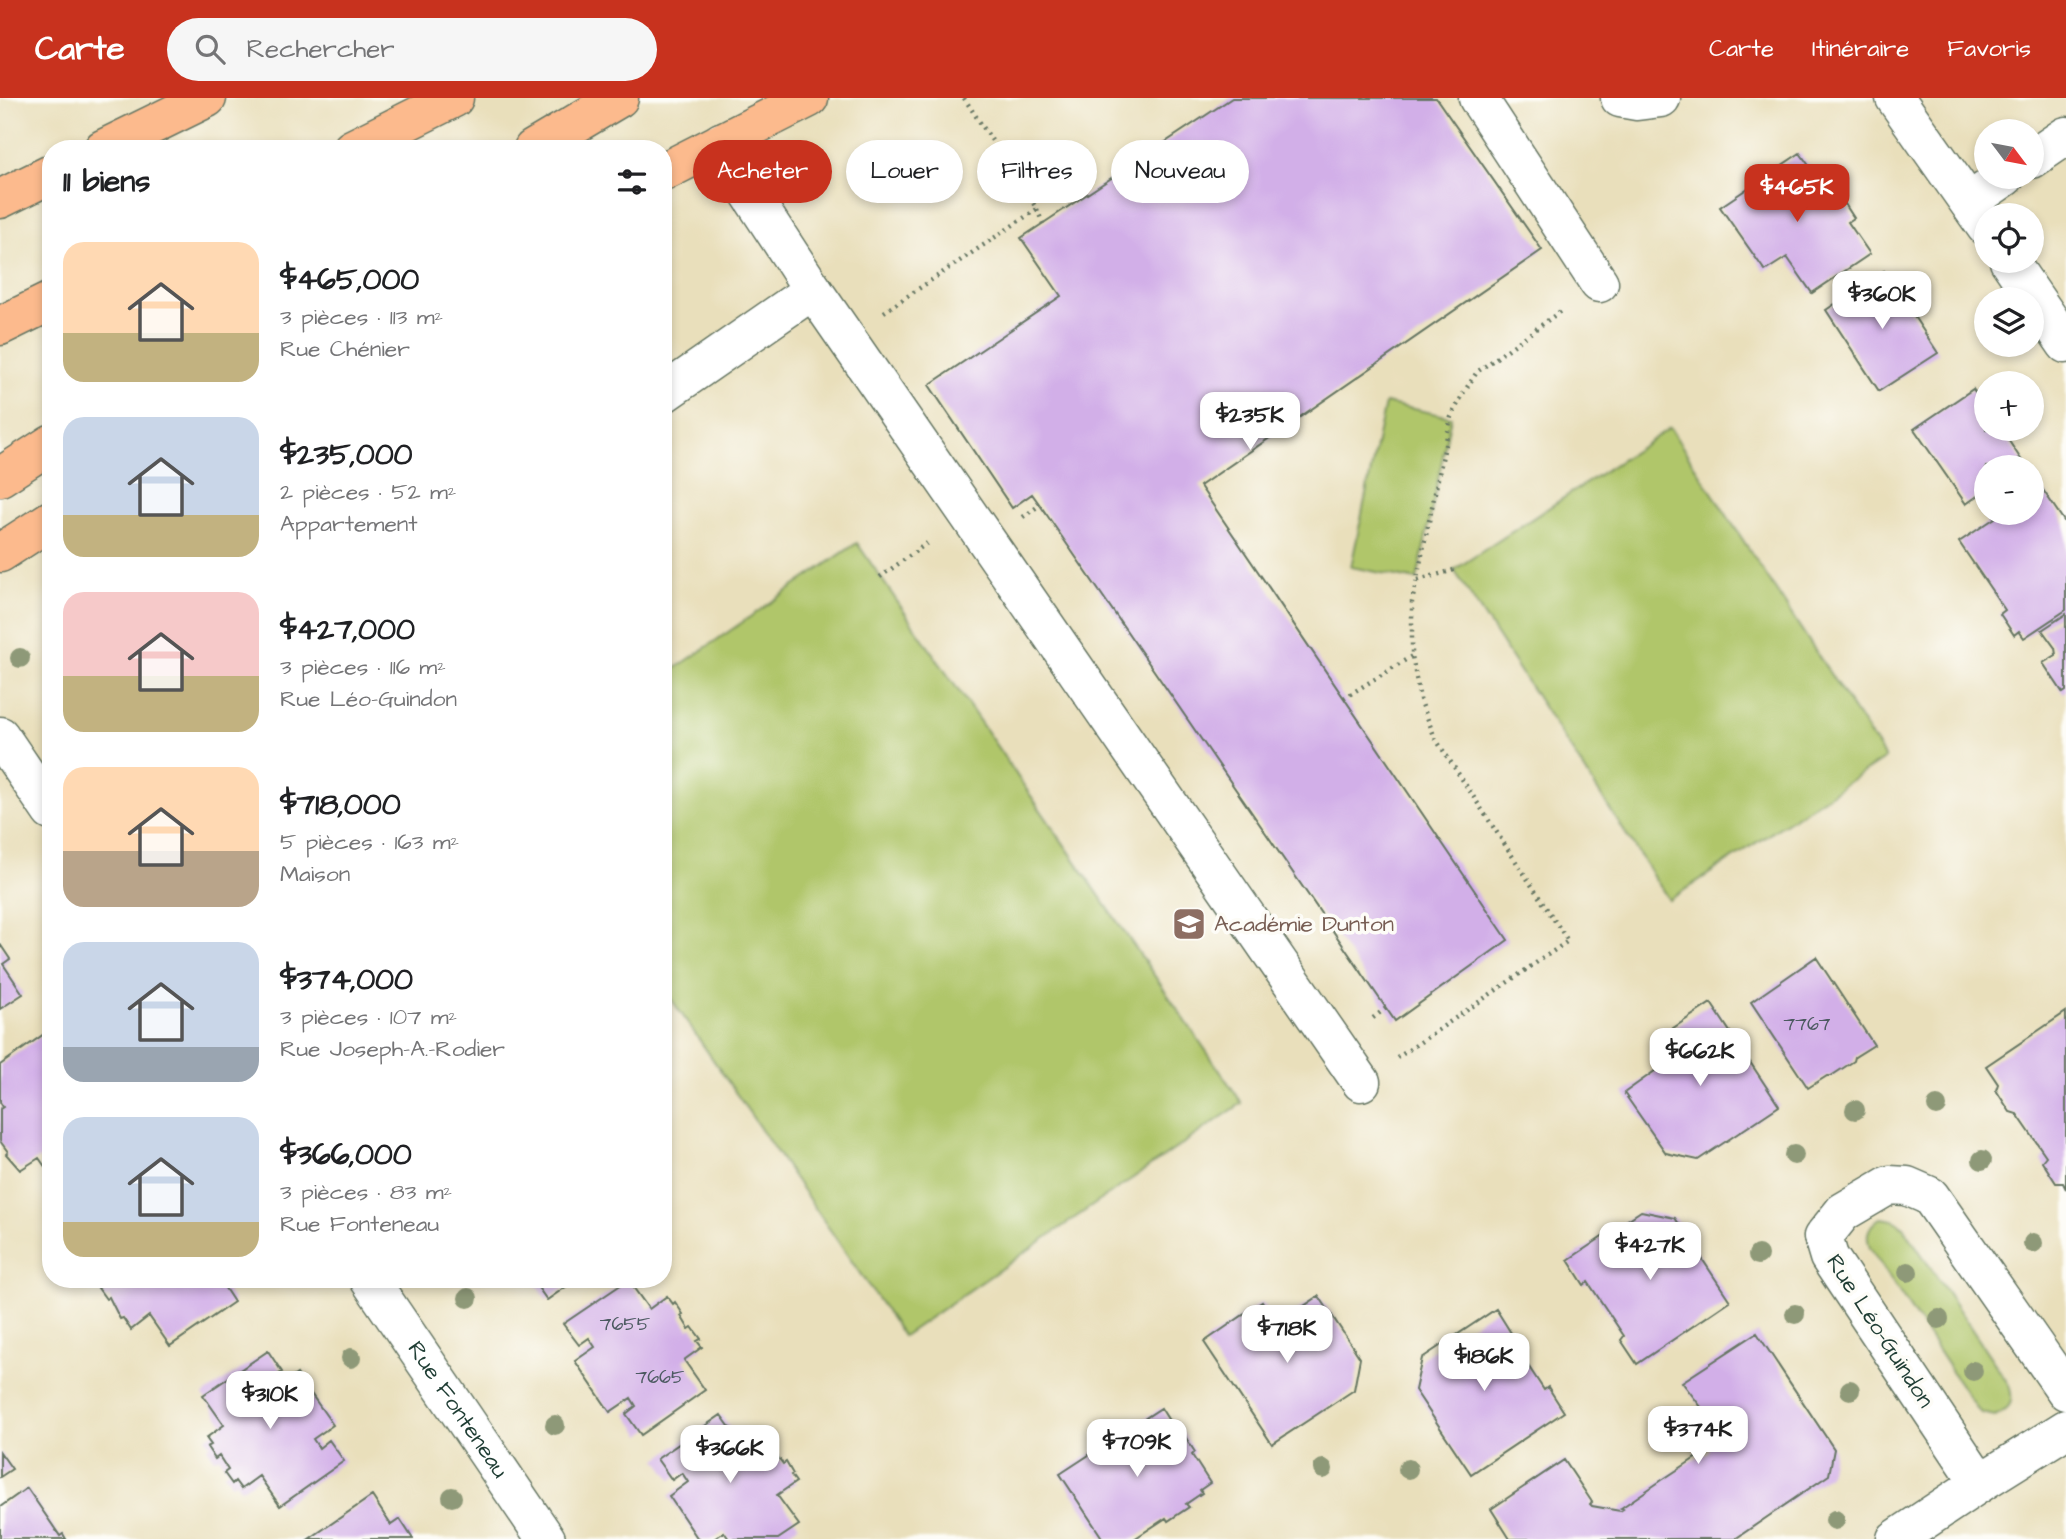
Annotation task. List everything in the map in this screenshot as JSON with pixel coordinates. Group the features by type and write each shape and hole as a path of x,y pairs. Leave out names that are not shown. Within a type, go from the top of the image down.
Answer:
{"main road":[{"path":"122,140 208,98"},
{"path":"370,140 454,98"},
{"path":"548,140 619,98"},
{"path":"725,140 808,98"},
{"path":"672,167 693,156"},
{"path":"0,199 42,178"},
{"path":"0,326 42,305"},
{"path":"0,477 42,450"},
{"path":"0,553 42,526"}],"street":[{"path":"1478,98 1599,283"},
{"path":"1620,98 1637,102 1661,98"},
{"path":"1895,98 1974,210"},
{"path":"2044,151 2066,136"},
{"path":"1985,203 1996,189"},
{"path":"756,203 966,514 1361,1082"},
{"path":"2017,273 2066,344"},
{"path":"672,388 813,290"},
{"path":"0,736 42,798"},
{"name":"Rue Léo-Guindon","path":"1980,1483 1829,1257 1824,1237 1843,1212 1889,1185 1907,1186 1930,1196 2066,1391"},
{"name":"Rue Fonteneau","path":"375,1288 546,1539"},
{"path":"1896,1539 2066,1429"}],"path":[{"path":"964,98 1037,209 1043,224"},
{"path":"880,315 1037,209"},
{"path":"1396,1058 1568,941 1435,738 1420,699 1412,656 1412,602 1451,417 1477,372 1562,310"},
{"path":"880,577 966,514"},
{"path":"1417,580 1454,570"},
{"path":"1344,698 1412,656"}],"green space":[{"path":"1385,403 1451,417 1417,580 1351,567"},
{"path":"1670,428 1885,758 1669,900 1454,570"},
{"path":"857,543 1242,1103 903,1336 672,1000 672,671"},
{"path":"1880,1218 1894,1220 1904,1228 2009,1385 2010,1404 1995,1416 1981,1413 1976,1408 1870,1248 1869,1231"}],"building":[{"path":"1232,98 1436,98 1542,250 1200,486 1508,940 1395,1021 1032,494 1012,508 929,385 1061,296 1021,238 1074,203 1097,203 1097,188 1111,178 1111,203 1249,203 1249,140 1169,140"},
{"path":"1800,153 1828,192 1834,188 1854,218 1848,222 1870,254 1812,293 1787,257 1765,271 1720,207"},
{"path":"1884,271 1938,353 1879,391 1826,310"},
{"path":"1973,389 1974,441 2009,441 2018,455 1974,455 1974,498 1966,504 1914,429"},
{"path":"2044,491 2066,524 2066,610 2024,638 2019,631 2014,635 2000,614 2005,610 1959,542 1984,525 2044,525"},
{"path":"2066,614 2066,691 2063,693 2043,663 2056,655 2055,648 2042,630"},
{"path":"0,944 10,959 3,964 23,994 0,1009"},
{"path":"1816,957 1874,1045 1831,1076 1808,1088 1751,1002"},
{"path":"1711,1003 1779,1106 1698,1160 1666,1153 1624,1093 1666,1063 1652,1042"},
{"path":"2066,1012 2066,1189 2063,1183 2056,1183 2042,1161 2046,1156 2017,1114 2010,1112 1996,1090 1998,1084 1986,1066"},
{"path":"42,1036 42,1162 39,1158 20,1170 6,1154 8,1152 0,1141 0,1109 3,1107 0,1102 0,1065"},
{"path":"1641,1211 1675,1218 1730,1301 1637,1364 1621,1340 1624,1336 1588,1282 1584,1285 1568,1260"},
{"path":"98,1288 225,1288 234,1302 170,1346 149,1316 131,1330 123,1318 120,1319 109,1297 106,1299"},
{"path":"538,1288 564,1288 547,1300"},
{"path":"616,1288 634,1288 649,1309 667,1296 683,1314 681,1316 689,1329 692,1327 701,1339 697,1341 702,1347 684,1360 705,1390 641,1435 626,1414 636,1406 631,1398 610,1412 575,1361 595,1347 589,1338 579,1345 563,1324"},
{"path":"1319,1296 1360,1358 1354,1390 1272,1444 1204,1342 1262,1302 1277,1324"},
{"path":"1496,1309 1511,1333 1508,1335 1544,1390 1548,1387 1564,1412 1471,1474 1415,1390 1422,1358"},
{"path":"1757,1333 1834,1449 1829,1475 1735,1539 1510,1539 1491,1509 1564,1460 1592,1506 1620,1511 1662,1480 1703,1453 1708,1453 1714,1424 1682,1382"},
{"path":"268,1351 282,1372 272,1379 278,1388 297,1374 333,1425 313,1439 319,1448 329,1440 344,1461 280,1506 259,1476 241,1489 235,1481 232,1484 224,1473 228,1470 219,1456 215,1459 207,1447 211,1445 206,1438 224,1425 203,1395"},
{"path":"1161,1408 1173,1427 1177,1424 1210,1483 1200,1490 1202,1493 1186,1504 1189,1507 1134,1539 1103,1539 1060,1474"},
{"path":"721,1415 742,1444 761,1432 765,1438 768,1437 776,1448 773,1450 783,1464 786,1462 793,1474 791,1475 796,1482 777,1495 799,1525 778,1539 729,1539 724,1532 714,1539 698,1539 669,1496 688,1482 682,1473 672,1480 657,1459"},
{"path":"0,1452 12,1469 0,1477"},
{"path":"27,1488 60,1536 63,1534 66,1539 0,1539 0,1507"},
{"path":"372,1496 391,1525 400,1519 413,1539 309,1539"}],"place":[{"name":"Académie Dunton","path":"1189,924"}]}
